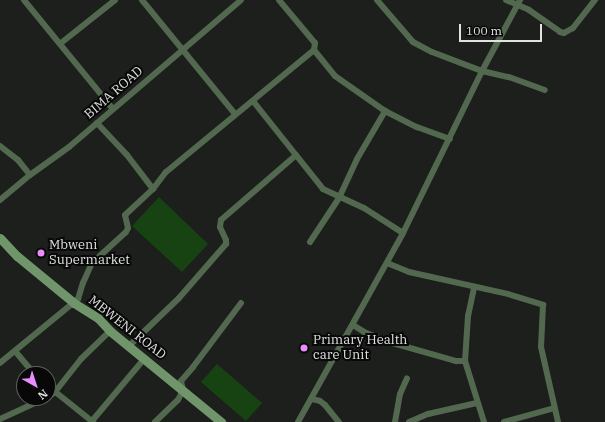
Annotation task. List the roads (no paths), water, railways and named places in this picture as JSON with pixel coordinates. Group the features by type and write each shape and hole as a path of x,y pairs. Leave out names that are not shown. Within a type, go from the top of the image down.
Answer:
{"street":[{"path":"24,0 37,18 61,43 112,108"},
{"path":"61,43 115,0"},
{"path":"142,0 235,114"},
{"name":"BIMA ROAD","path":"0,200 30,175 69,147 112,108 241,0"},
{"path":"0,363 74,304 78,298 92,263 126,232 128,228 125,216 153,189 166,172 314,50 315,43 279,0"},
{"path":"377,0 413,42 432,52 482,71 509,77 545,90"},
{"path":"506,0 516,2 560,32 564,33 573,28 595,0"},
{"path":"298,422 403,233 516,2"},
{"path":"314,50 335,76 385,110 417,127 450,139"},
{"path":"252,101 318,184 340,198 364,208 403,233"},
{"path":"310,242 340,198 357,159 385,110"},
{"path":"97,123 127,155 153,189"},
{"path":"0,146 18,160 30,175"},
{"path":"129,346 179,298 226,244 226,240 220,227 221,220 296,155"},
{"name":"MBWENI ROAD","path":"0,238 17,256 74,304 98,318 110,331 221,422"},
{"path":"387,263 409,272 474,288 508,294 543,305 541,347 558,422"},
{"path":"474,288 468,316 465,361 484,422"},
{"path":"156,422 178,400 183,390 181,381 193,368 241,303"},
{"path":"353,325 364,332 389,342 456,361 465,361"},
{"path":"56,391 81,360 110,331"},
{"path":"16,351 28,366"},
{"path":"56,393 92,421 144,359"},
{"path":"395,422 400,394 407,378"},
{"path":"312,399 320,400 339,422"},
{"path":"409,422 428,414 477,403"},
{"path":"0,419 28,406"},
{"path":"504,422 554,408"}],"place":[{"name":"Mbweni Supermarket","path":"41,253"},
{"name":"Primary Health care Unit","path":"304,348"}]}
